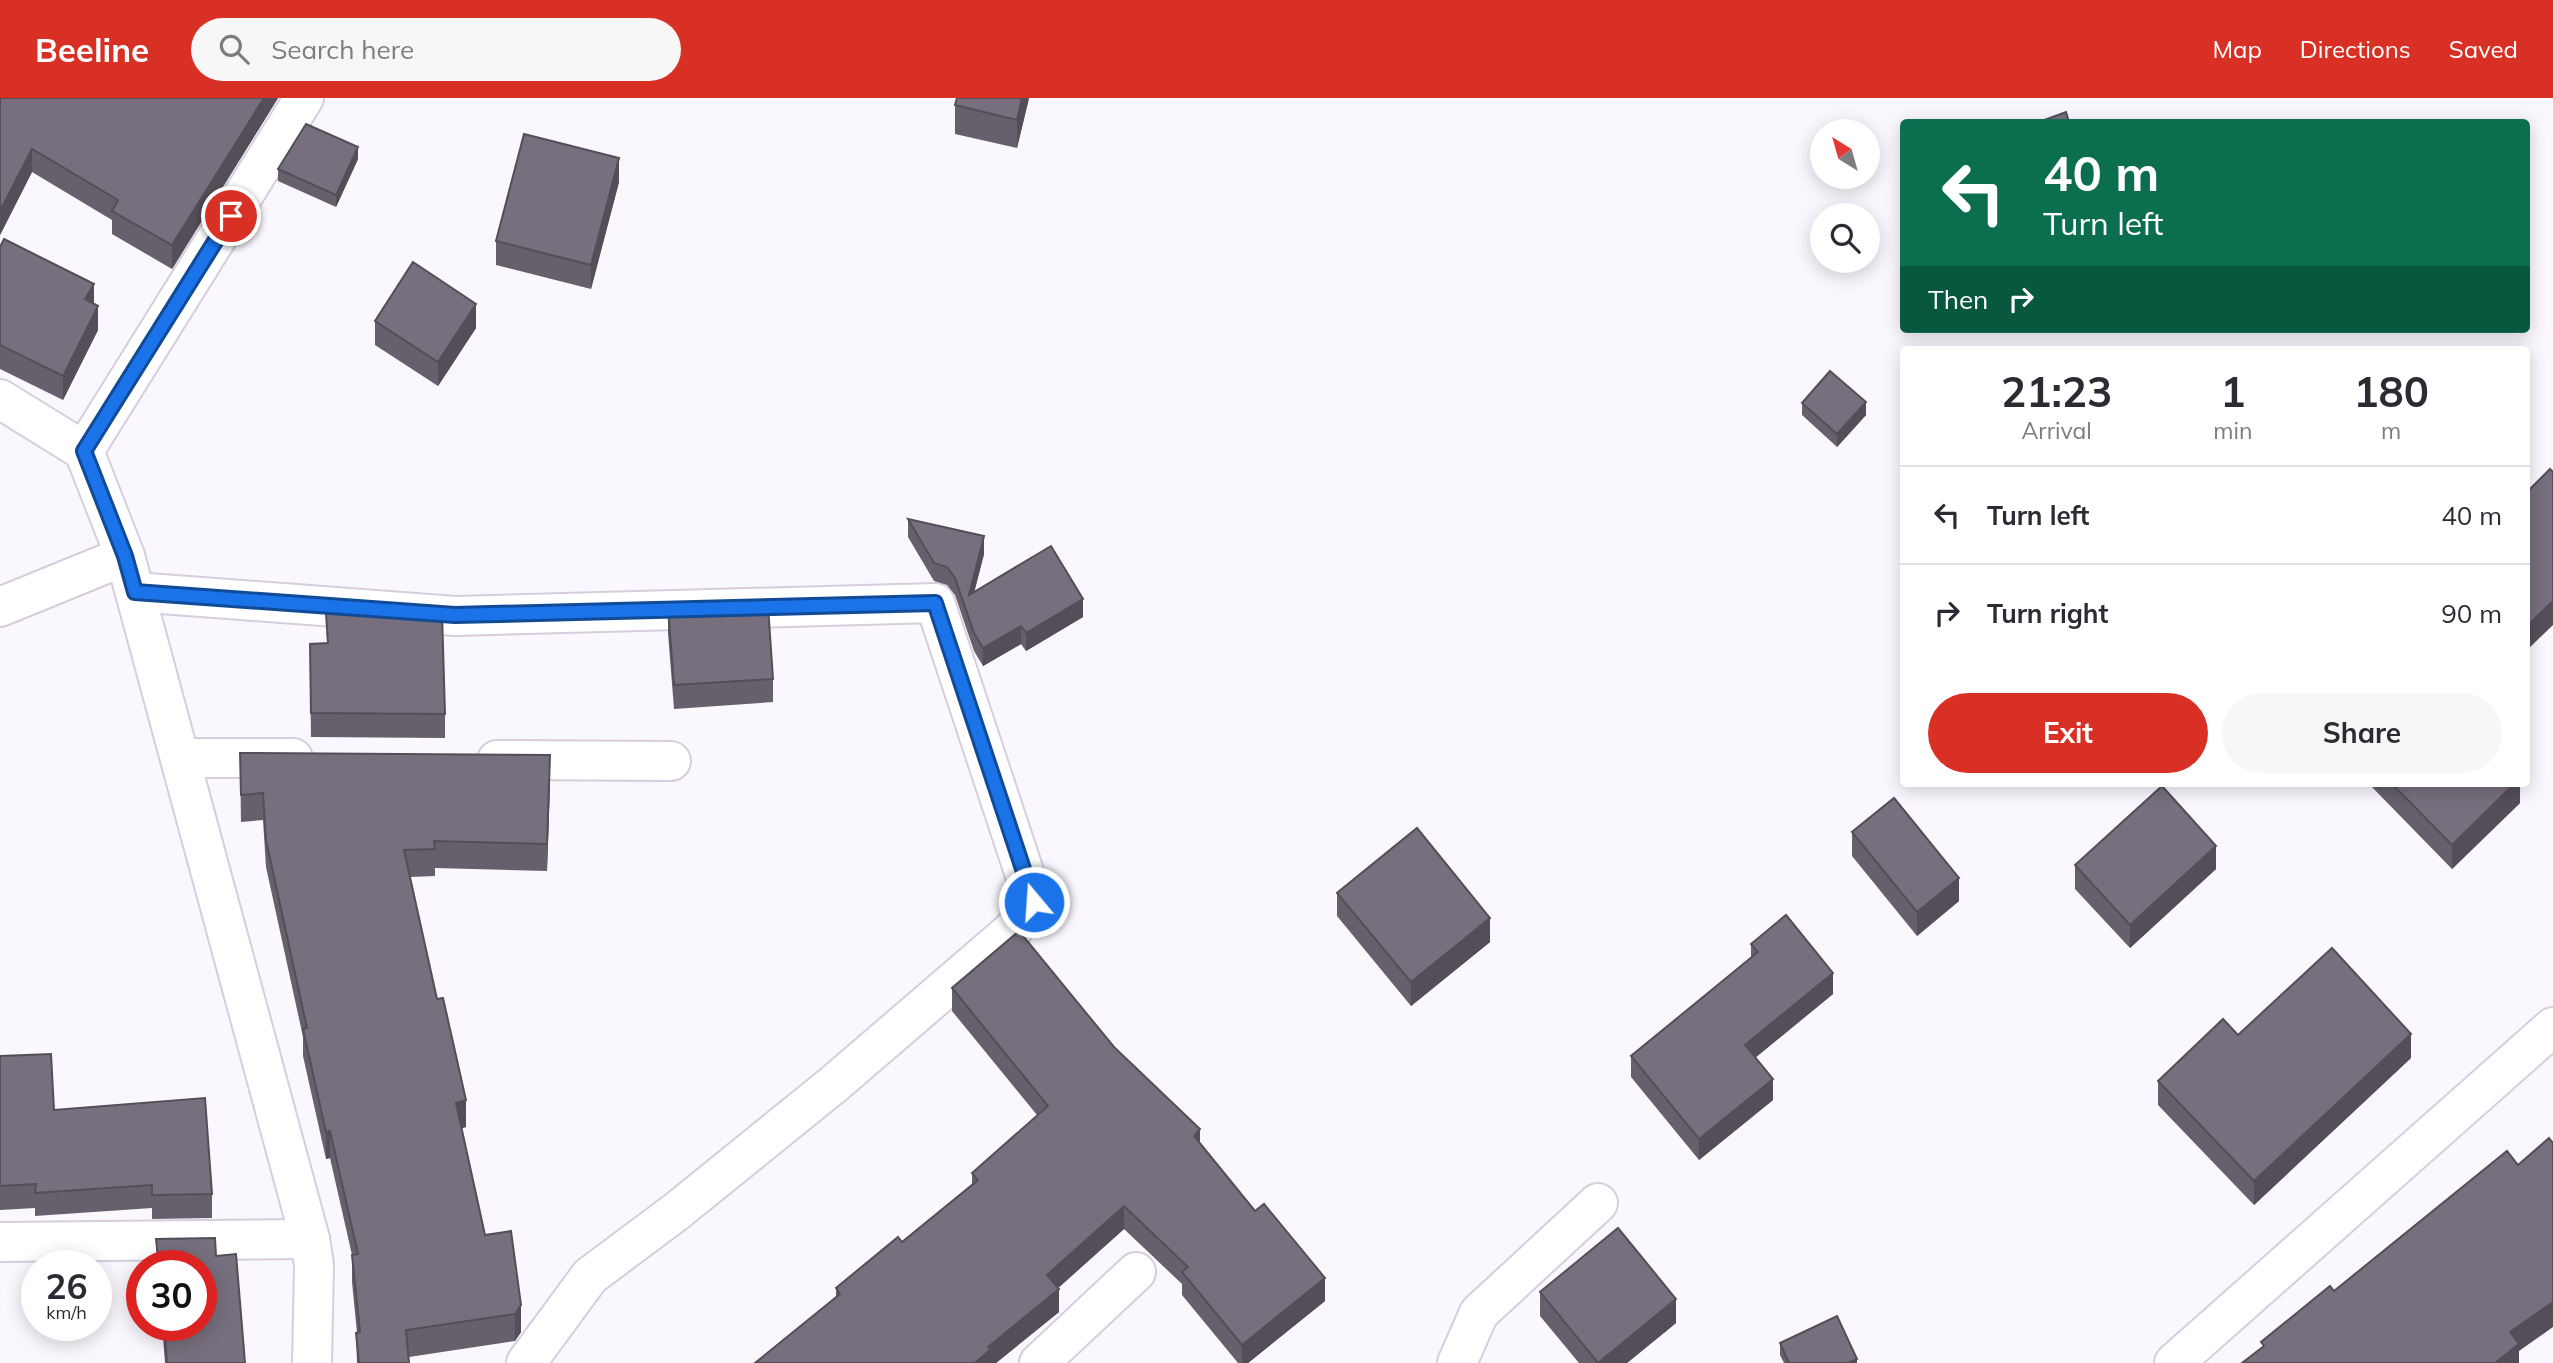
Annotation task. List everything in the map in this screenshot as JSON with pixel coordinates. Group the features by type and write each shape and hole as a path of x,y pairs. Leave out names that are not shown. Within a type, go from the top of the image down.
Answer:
{"street":[{"path":"84,451 304,98"},
{"path":"0,399 84,451 130,574 310,1239 314,1265 312,1363"},
{"path":"0,607 130,574 455,615 935,603 1034,902 1012,931 834,1084 677,1211 590,1276 526,1363"},
{"path":"180,758 330,759"},
{"path":"467,760 671,761"},
{"path":"2174,1363 2553,1027"},
{"path":"1457,1363 1479,1313 1598,1203"},
{"path":"0,1242 310,1239"},
{"path":"1039,1363 1136,1272"}],"building":[{"path":"0,98 264,98 172,245 112,211 118,200 32,149 0,211"},
{"path":"957,98 1022,98 1017,120 955,105"},
{"path":"2066,112 2068,119 2047,119"},
{"path":"306,124 358,147 336,195 278,169"},
{"path":"524,134 619,158 591,265 496,241"},
{"path":"4,239 94,284 85,299 98,306 63,376 0,345 0,247"},
{"path":"413,262 476,304 438,362 375,321"},
{"path":"1830,371 1866,402 1837,434 1802,403"},
{"path":"2550,469 2553,472 2553,601 2530,623 2530,489"},
{"path":"908,519 984,536 969,595 1051,546 1083,599 1026,633 1021,626 983,648 974,633 955,578 947,567 934,563"},
{"path":"768,606 773,679 674,685 668,609"},
{"path":"413,611 442,613 445,714 311,713 310,644 328,643 326,614"},
{"path":"240,753 550,755 547,844 434,841 435,849 404,850 437,999 443,998 466,1100 456,1103 485,1235 511,1231 521,1305 515,1314 406,1330 409,1363 359,1363 356,1333 360,1332 352,1255 358,1254 330,1131 326,1132 303,1029 307,1028 266,840 263,793 241,795"},
{"path":"2161,787 2216,846 2130,925 2075,865"},
{"path":"2395,787 2511,787 2452,845"},
{"path":"1894,798 1959,878 1917,912 1852,832"},
{"path":"1417,828 1490,918 1411,982 1337,893"},
{"path":"1786,915 1833,973 1745,1045 1773,1079 1699,1139 1631,1056 1758,952 1751,944"},
{"path":"1019,931 1114,1047 1200,1129 1194,1136 1255,1211 1264,1204 1325,1278 1242,1345 1182,1272 1188,1267 1124,1206 1047,1275 1059,1289 988,1347 990,1350 975,1363 755,1363 840,1294 836,1288 898,1237 902,1242 978,1180 972,1173 1048,1106 952,988"},
{"path":"2332,948 2411,1034 2254,1181 2158,1081 2223,1019 2238,1035"},
{"path":"51,1054 54,1110 205,1098 212,1194 152,1195 152,1185 35,1193 36,1184 0,1186 0,1056"},
{"path":"2549,1138 2553,1143 2553,1302 2510,1332 2519,1344 2495,1363 2242,1363 2264,1346 2261,1342 2330,1286 2334,1291 2507,1151 2518,1165"},
{"path":"1618,1228 1676,1299 1598,1363 1540,1292"},
{"path":"215,1238 216,1250 157,1250 156,1239"},
{"path":"236,1254 245,1363 167,1363 165,1341 217,1341 217,1256"},
{"path":"1837,1316 1857,1359 1848,1363 1789,1363 1780,1343"}],"route":[{"path":"231,216 84,451 125,556 135,592 455,615 935,603 1034,902"}]}
